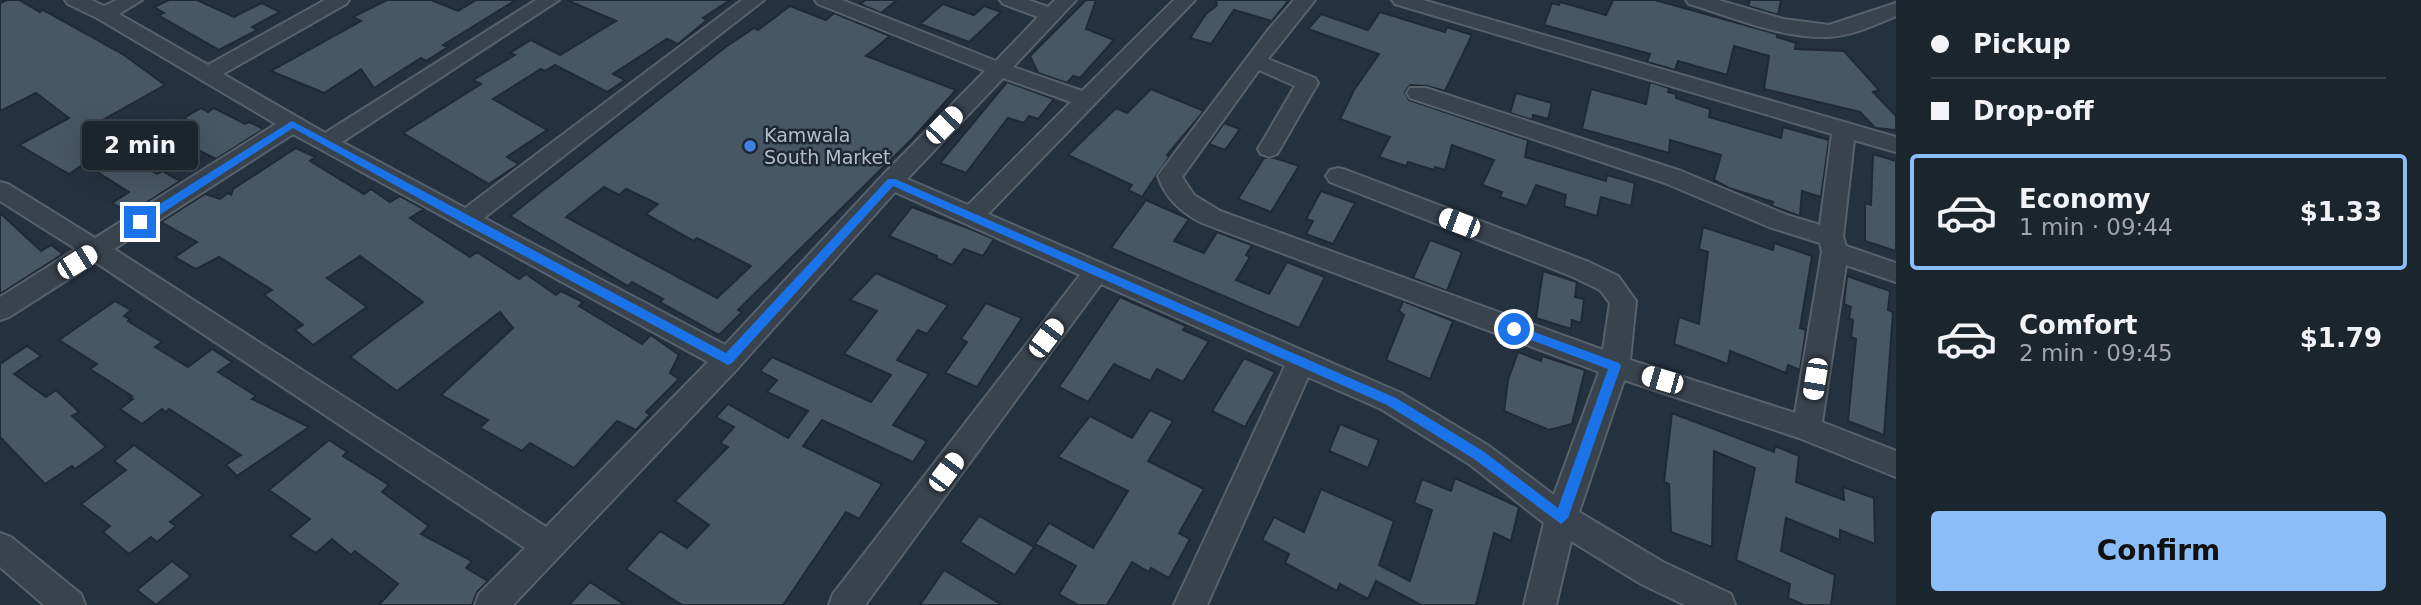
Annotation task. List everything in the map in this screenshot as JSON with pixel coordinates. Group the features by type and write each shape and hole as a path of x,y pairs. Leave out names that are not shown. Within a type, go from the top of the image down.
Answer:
{"street":[{"path":"75,0 104,14 325,143 728,360"},
{"path":"104,14 132,0"},
{"path":"208,74 339,0"},
{"path":"325,143 549,0"},
{"path":"465,220 754,0"},
{"path":"825,0 998,69 1086,100"},
{"path":"1010,0 1059,7"},
{"path":"970,217 1185,0"},
{"path":"1305,0 1255,61 1170,176 1173,187 1187,204 1211,217 1615,366 1807,429 1896,464"},
{"path":"1402,0 1429,4 1896,145"},
{"path":"1696,0 1804,29 1827,31 1846,28 1896,9"},
{"path":"491,605 728,360 891,181 1059,7"},
{"path":"1255,61 1307,83 1269,149"},
{"path":"1418,93 1673,177 1896,273"},
{"path":"0,310 292,124"},
{"path":"1807,429 1833,245 1844,130"},
{"path":"1338,176 1580,269 1609,283 1623,301 1615,366 1561,518 1540,605"},
{"path":"891,181 1391,401 1479,455 1561,518 1652,573 1719,605"},
{"path":"0,190 547,545"},
{"path":"845,605 1097,271"},
{"path":"1190,605 1301,362"},
{"path":"0,547 69,605"}],"building":[{"path":"19,0 40,12 43,10 124,55 165,85 85,130 114,143 109,145 157,174 162,171 180,181 130,213 112,203 129,192 84,164 69,174 19,145 69,118 36,93 0,111 0,3"},
{"path":"169,0 197,0 234,17 262,3 280,12 252,27 257,30 219,50 158,15 164,13 154,7"},
{"path":"387,0 431,0 458,11 476,0 516,0 443,45 448,47 426,61 421,58 374,88 361,69 324,93 271,71 361,21 353,17"},
{"path":"567,0 730,0 703,18 707,20 678,44 667,39 613,74 625,80 607,92 555,65 545,71 541,69 493,99 547,130 507,157 519,164 489,184 403,133 481,84 473,80 515,55 510,53 531,40 560,55 616,21"},
{"path":"866,0 897,0 881,13 860,4"},
{"path":"1086,0 1096,0 1086,29 1114,40 1080,78 1073,76 1067,83 1038,73 1030,56"},
{"path":"1216,0 1289,0 1272,21 1234,10 1211,44 1190,38 1206,14 1217,5"},
{"path":"1613,0 1655,0 1777,34 1777,37 1796,43 1795,49 1844,51 1879,90 1873,92 1896,116 1896,130 1875,128 1860,112 1764,89 1769,56 1734,46 1727,75 1678,61 1675,70 1647,62 1650,54 1544,25 1552,3 1559,5 1560,2 1606,15"},
{"path":"1750,0 1781,0 1778,15 1748,6"},
{"path":"943,4 974,15 984,6 1001,12 969,42 920,24"},
{"name":"Kamwala South Market","path":"790,6 826,20 834,13 890,36 866,56 956,90 912,139 738,310 742,312 719,335 660,302 663,299 632,282 628,286 510,216 727,46 754,28 758,30","holes":["604,187 619,195 626,189 658,204 646,214 694,241 697,238 751,266 717,298 566,217"]},
{"path":"1380,12 1445,32 1447,27 1472,35 1445,91 1410,85 1405,92 1409,100 1528,140 1525,157 1606,181 1607,175 1635,183 1631,206 1601,197 1597,216 1564,206 1566,195 1536,185 1527,206 1500,197 1502,192 1482,185 1494,160 1452,145 1445,170 1435,167 1434,170 1408,162 1406,166 1379,157 1390,137 1340,119 1354,90 1379,54 1308,29 1321,14 1368,30"},
{"path":"1007,82 1054,99 1038,119 1029,116 1024,123 1008,118 966,173 940,163"},
{"path":"1650,82 1669,88 1668,92 1676,94 1676,98 1710,109 1709,117 1781,138 1783,127 1829,140 1821,197 1802,191 1800,216 1772,206 1773,202 1729,188 1714,180 1721,155 1670,140 1669,153 1582,129 1591,89 1646,104"},
{"path":"1151,89 1204,111 1167,155 1169,157 1142,197 1128,190 1132,185 1068,155 1116,108 1127,113"},
{"path":"1516,93 1552,103 1548,119 1533,115 1532,120 1510,113"},
{"path":"201,108 208,112 214,108 245,124 249,122 264,129 216,159 174,138 174,129 188,120 184,118"},
{"path":"1224,123 1240,129 1225,150 1209,144"},
{"path":"296,148 315,157 310,161 364,194 371,189 390,202 400,196 424,209 410,218 470,257 477,252 519,279 526,274 556,295 561,291 583,302 579,306 642,344 651,335 679,355 670,373 679,379 646,412 650,415 636,430 617,421 574,468 530,443 522,451 480,428 488,420 441,395 513,328 500,312 397,391 350,357 423,302 360,256 327,278 367,307 313,345 295,330 303,325 264,295 272,290 219,257 196,269 175,257 197,242 161,222 205,194 220,199 228,193 231,195 233,189"},
{"path":"1873,154 1896,161 1896,251 1865,241 1865,203 1871,205"},
{"path":"1264,158 1275,158 1299,166 1271,212 1238,199"},
{"path":"1321,191 1355,203 1333,244 1306,234 1313,221 1306,219"},
{"path":"1146,200 1189,219 1174,241 1204,253 1217,232 1252,245 1246,255 1250,257 1236,280 1269,294 1287,262 1325,277 1299,328 1111,248"},
{"path":"912,207 994,239 983,256 964,249 952,265 889,236"},
{"path":"0,213 41,251 51,245 63,254 0,294"},
{"path":"1703,227 1773,250 1774,243 1812,256 1800,328 1806,330 1800,370 1788,365 1786,373 1730,351 1728,364 1674,344 1679,317 1699,324 1708,252 1699,249"},
{"path":"1430,240 1462,252 1447,291 1413,278"},
{"path":"1543,271 1577,282 1575,297 1584,299 1581,323 1572,320 1571,329 1536,318"},
{"path":"876,273 948,305 927,334 918,330 897,360 929,374 893,425 927,441 913,462 822,420 803,446 882,484 859,519 846,512 783,605 682,605 626,569 660,531 687,548 709,525 675,501 728,447 720,443 734,427 716,417 728,404 788,438 808,411 767,392 777,380 760,371 772,357 871,402 891,375 844,354 877,311 850,300"},
{"path":"1847,276 1890,291 1888,310 1893,312 1884,435 1848,421 1856,339 1851,337 1851,307 1844,304"},
{"path":"1120,297 1186,326 1183,330 1209,341 1183,382 1157,369 1150,381 1114,364 1088,402 1059,387"},
{"path":"115,301 131,310 124,316 130,319 128,321 162,342 155,347 188,367 212,349 232,362 218,372 256,396 252,399 309,427 237,476 226,465 241,455 169,409 166,412 162,409 142,424 120,409 133,399 129,397 132,396 90,369 97,364 59,340"},
{"path":"1403,301 1453,321 1430,379 1386,360 1404,315 1399,311"},
{"path":"986,303 1022,318 977,387 945,373 967,342 961,339"},
{"path":"27,346 41,356 14,374 46,397 56,390 79,412 72,416 106,447 75,469 72,466 45,484 0,437 0,364"},
{"path":"1518,352 1541,361 1542,356 1585,370 1572,424 1549,430 1504,411 1508,380"},
{"path":"1244,358 1275,372 1245,427 1212,411"},
{"path":"1150,410 1173,421 1148,461 1204,489 1179,533 1190,539 1169,578 1151,568 1149,572 1132,562 1107,605 1078,605 1059,594 1076,566 1035,544 1049,523 1093,548 1128,491 1058,457 1090,416 1132,438"},
{"path":"1672,413 1774,452 1775,446 1799,456 1796,482 1844,500 1843,487 1874,498 1875,544 1840,530 1840,540 1786,518 1781,551 1835,575 1831,605 1804,605 1788,598 1790,584 1736,560 1755,468 1714,451 1712,547 1671,532 1669,484 1664,482"},
{"path":"1340,424 1379,440 1368,468 1329,451"},
{"path":"329,440 347,452 343,456 389,485 382,492 429,526 421,534 472,561 466,568 488,581 477,592 472,605 379,605 398,584 355,551 351,555 332,539 316,553 290,536 310,519 269,490"},
{"path":"134,445 203,495 170,522 176,526 157,542 151,537 129,554 103,532 110,526 81,504 126,470 114,461"},
{"path":"1455,478 1519,507 1511,541 1494,533 1476,605 1421,605 1376,581 1368,599 1340,584 1337,591 1285,563 1289,554 1262,540 1274,517 1304,532 1321,489 1394,521 1379,565 1410,581 1432,510 1414,503 1422,479 1451,491"},
{"path":"979,516 1034,547 1015,575 960,542"},
{"path":"172,561 191,576 156,605 137,590"},
{"path":"944,570 1002,605 920,605"},
{"path":"590,582 625,605 569,605"}],"place":[{"name":"Kamwala South Market","path":"750,146"}],"route":[{"path":"140,222 292,124 728,360 891,181 1391,401 1479,455 1561,518 1615,366 1514,329"}]}
